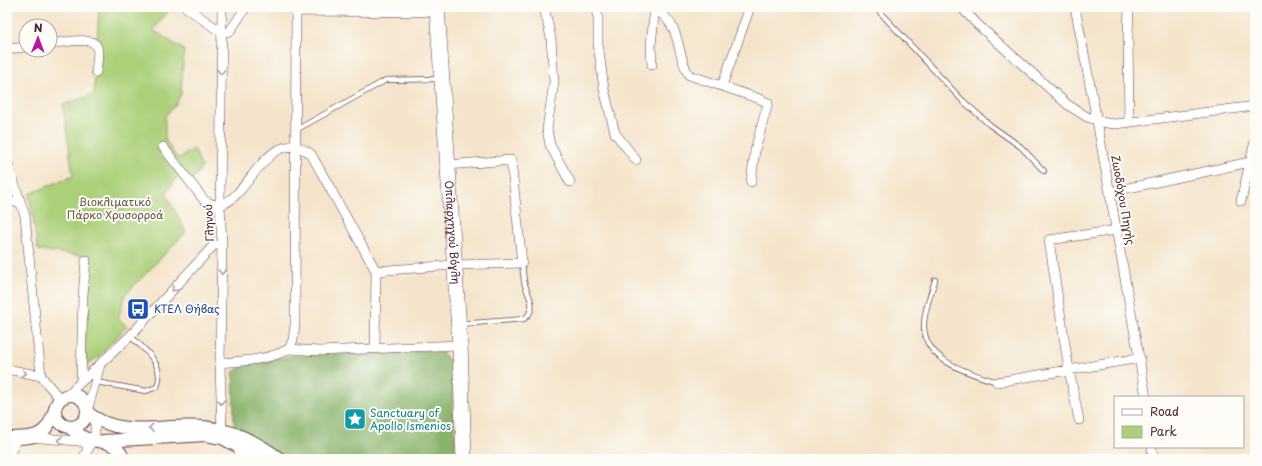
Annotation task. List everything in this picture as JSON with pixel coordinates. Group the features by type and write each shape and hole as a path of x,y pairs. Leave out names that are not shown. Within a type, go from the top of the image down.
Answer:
{"main road":[{"name":"Οπλαρχηγού Βόγλη","path":"437,9 460,345 464,459"}],"street":[{"path":"186,7 222,33 230,31 246,7"},
{"name":"Γληνού","path":"222,7 220,205 222,244 220,363 222,433"},
{"path":"544,7 551,38 554,82 547,129 550,145 570,182"},
{"path":"596,7 598,18 598,44 604,89 615,133 636,160"},
{"path":"722,86 750,7"},
{"path":"961,7 977,24 1068,105 1087,117 1097,121 1116,124 1255,106"},
{"name":"Ζωοδόχου Πηγής","path":"1075,7 1117,230 1146,396"},
{"path":"1129,7 1129,122"},
{"path":"652,65 650,45 655,8 666,16 672,26 688,76 722,86 768,103 755,150 751,182"},
{"path":"290,349 293,340 294,325 296,9 437,9"},
{"path":"58,43 86,40 93,41 97,46 98,52 96,72"},
{"path":"7,49 18,48"},
{"path":"1241,201 1255,141"},
{"path":"163,147 204,200 211,204 220,205 232,197 268,157 276,151 296,147 303,148 311,154 376,271 375,348"},
{"path":"376,271 454,265 522,263 511,160 447,165"},
{"path":"7,161 25,216 41,376 61,401"},
{"path":"1110,192 1250,162"},
{"path":"7,202 20,202"},
{"path":"1079,420 1069,370 1049,240 1117,230"},
{"path":"18,438 40,434 47,429 61,401 130,336 214,245 222,244"},
{"path":"81,382 83,295 86,260"},
{"path":"220,363 256,359 282,353 290,349 319,351 460,345"},
{"path":"997,382 1140,358"},
{"path":"69,427 81,424 90,414 100,365"},
{"path":"7,369 41,376"},
{"path":"83,459 95,443 96,428 80,397 74,394 61,401 55,414 60,423 95,443 117,449 124,459"},
{"path":"90,414 121,428 202,426 250,440 280,459"},
{"path":"18,438 95,443 222,433 262,459"},
{"path":"7,459 18,438"},
{"path":"239,445 239,459"},
{"path":"1152,448 1153,459"}],"lane":[{"path":"876,7 962,100 990,125 1021,147 1044,171"},
{"path":"296,130 386,80 441,79"},
{"path":"458,324 524,319 530,315 532,308 531,300 524,279 522,263"},
{"path":"935,280 924,325 925,336 932,350 950,364 997,382"},
{"path":"96,382 146,391 157,387 160,372 155,361 130,336"}],"green space":[{"name":"Βιοκλιματικό Πάρκο Χρυσορροά","path":"99,7 172,7 153,30 184,50 181,94 176,104 165,116 165,139 178,159 194,149 202,167 190,183 182,170 166,194 186,232 125,295 118,319 127,326 98,357 84,367 87,277 90,257 38,250 29,194 73,176 63,105 94,94"},
{"path":"434,350 445,355 451,363 456,459 286,459 234,430 233,372 241,367 290,356"}],"place":[{"name":"ΚΤΕΛ Θήβας","path":"138,309"},
{"name":"Sanctuary of Apollo Ismenios","path":"355,419"}]}
